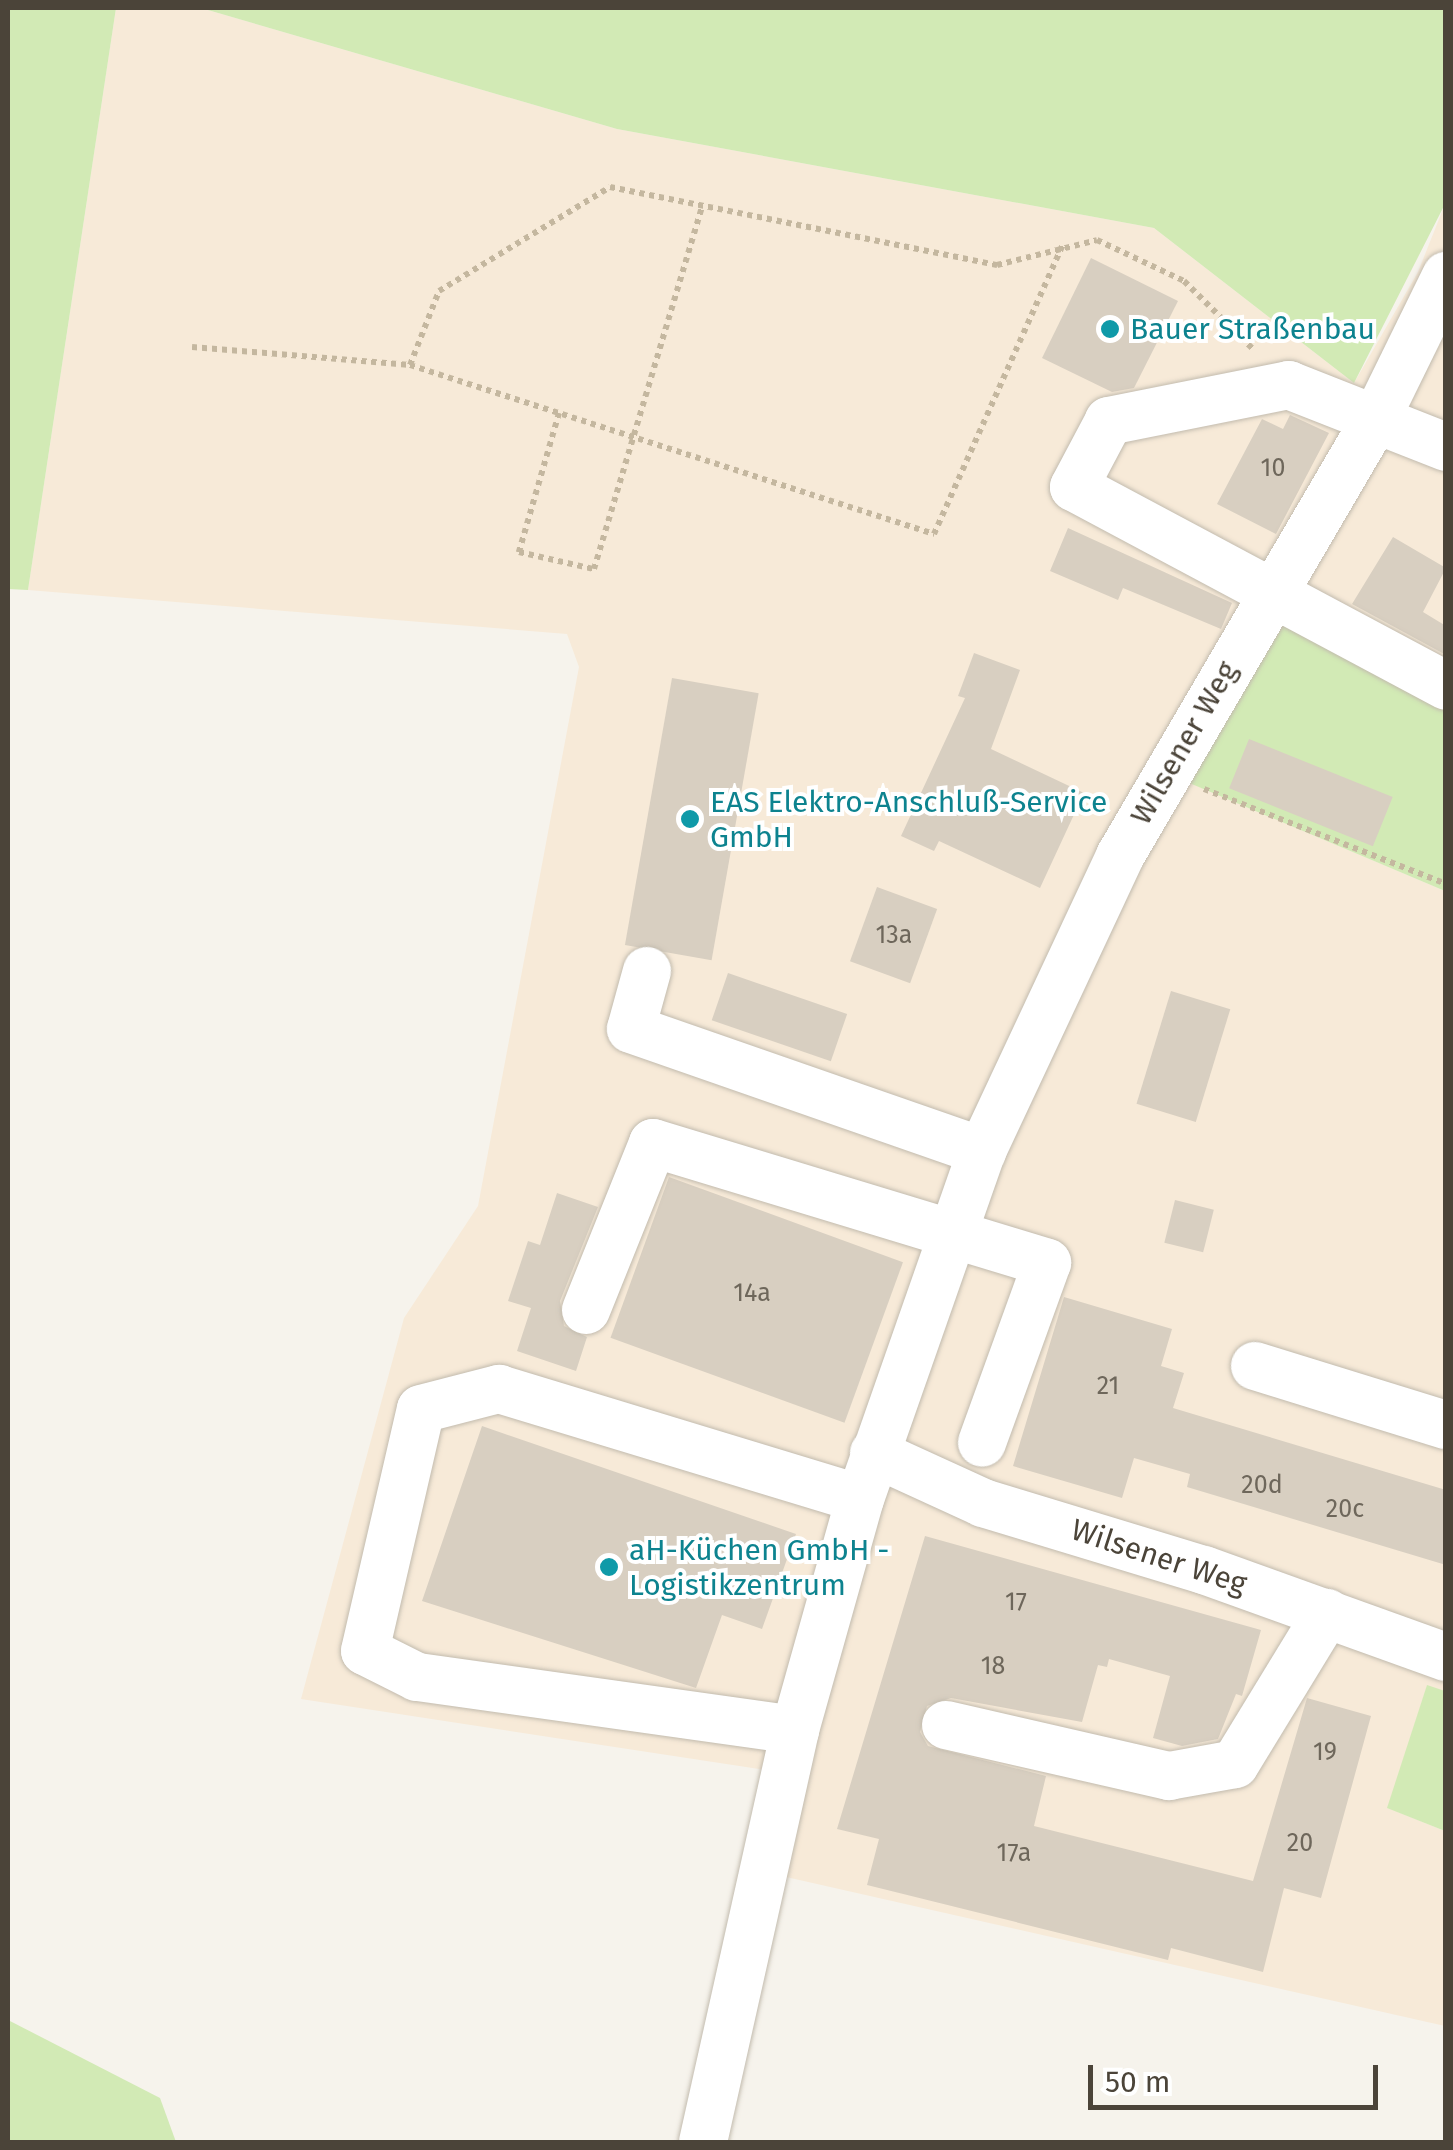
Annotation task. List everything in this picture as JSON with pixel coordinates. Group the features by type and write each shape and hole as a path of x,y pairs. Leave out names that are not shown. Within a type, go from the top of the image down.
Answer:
{"street":[{"name":"Wilsener Weg","path":"703,2142 795,1730 860,1498 982,1152 1048,996 1165,775 1378,414 1446,276"},
{"path":"1446,446 1378,414 1289,385 1109,421 1074,488 1270,596 1446,686"},
{"path":"647,971 631,1029 982,1152"},
{"path":"586,1310 653,1143 1047,1262 982,1443"},
{"path":"1255,1366 1446,1426"},
{"path":"795,1730 416,1677 364,1651 421,1409 499,1389 860,1498"},
{"name":"Wilsener Weg","path":"874,1453 983,1503 1327,1613 1446,1657"},
{"path":"946,1726 1169,1776 1235,1764 1327,1613"}],"path":[{"path":"410,365 439,290 610,187 997,265 1062,244 1097,240 1184,281 1289,385"},
{"path":"560,414 519,552 594,570 702,206"},
{"path":"192,346 410,365 934,534 1062,244"},
{"path":"1165,775 1446,884"}],"shaded area":[{"path":"116,8 201,8 617,129 1154,228 1354,383 1418,272 1445,204 1445,686 1188,782 1445,891 1445,1691 1427,1686 1388,1808 1445,1831 1445,2026 764,1872 785,1773 301,1699 404,1318 478,1206 579,667 567,634 28,590"}],"green space":[{"path":"8,8 116,8 28,590 8,589"},
{"path":"201,8 1445,8 1445,204 1354,383 1154,228 617,129"},
{"path":"1294,608 1445,686 1445,891 1187,782"},
{"path":"1427,1685 1445,1691 1445,1831 1387,1808"},
{"path":"8,2020 160,2098 176,2142 8,2142"}],"building":[{"name":"Bauer Straßenbau","path":"1091,258 1178,301 1134,388 1112,392 1042,358"},
{"path":"1290,415 1329,433 1276,534 1217,504 1262,419 1283,429"},
{"path":"1068,528 1232,603 1221,629 1123,588 1118,600 1050,571"},
{"path":"1393,537 1446,568 1423,612 1446,626 1446,655 1352,604"},
{"path":"974,653 1020,670 991,749 1084,793 1040,888 939,841 934,851 901,836 965,698 958,696"},
{"name":"EAS Elektro-Anschluß-Service GmbH","path":"672,678 759,693 712,960 625,945"},
{"path":"1249,739 1393,797 1373,846 1229,788"},
{"path":"877,887 937,909 910,983 850,961"},
{"path":"728,973 847,1014 831,1061 712,1020"},
{"path":"1171,991 1230,1009 1196,1122 1137,1104"},
{"path":"669,1177 903,1262 844,1423 611,1338"},
{"path":"557,1193 598,1207 560,1301 564,1326 587,1337 576,1371 517,1351 531,1308 508,1301 528,1241 540,1245"},
{"path":"1175,1200 1214,1210 1203,1252 1164,1243"},
{"path":"1064,1297 1172,1329 1161,1366 1184,1373 1173,1408 1446,1490 1446,1565 1187,1487 1190,1474 1134,1458 1122,1498 1013,1466"},
{"name":"aH-Küchen GmbH - Logistikzentrum","path":"482,1426 796,1534 762,1629 722,1615 696,1688 422,1601"},
{"path":"925,1536 1261,1630 1242,1696 1236,1694 1218,1739 1182,1746 1153,1738 1170,1676 1109,1659 1107,1667 1098,1665 1082,1722 951,1698 927,1706 920,1732 928,1746 1046,1776 1034,1826 1253,1881 1307,1698 1371,1716 1321,1898 1284,1888 1263,1972 1171,1948 1168,1960 867,1885 879,1839 837,1829"}],"place":[{"name":"Bauer Straßenbau","path":"1110,329"},
{"name":"EAS Elektro-Anschluß-Service GmbH","path":"690,819"},
{"name":"aH-Küchen GmbH - Logistikzentrum","path":"609,1567"}]}
